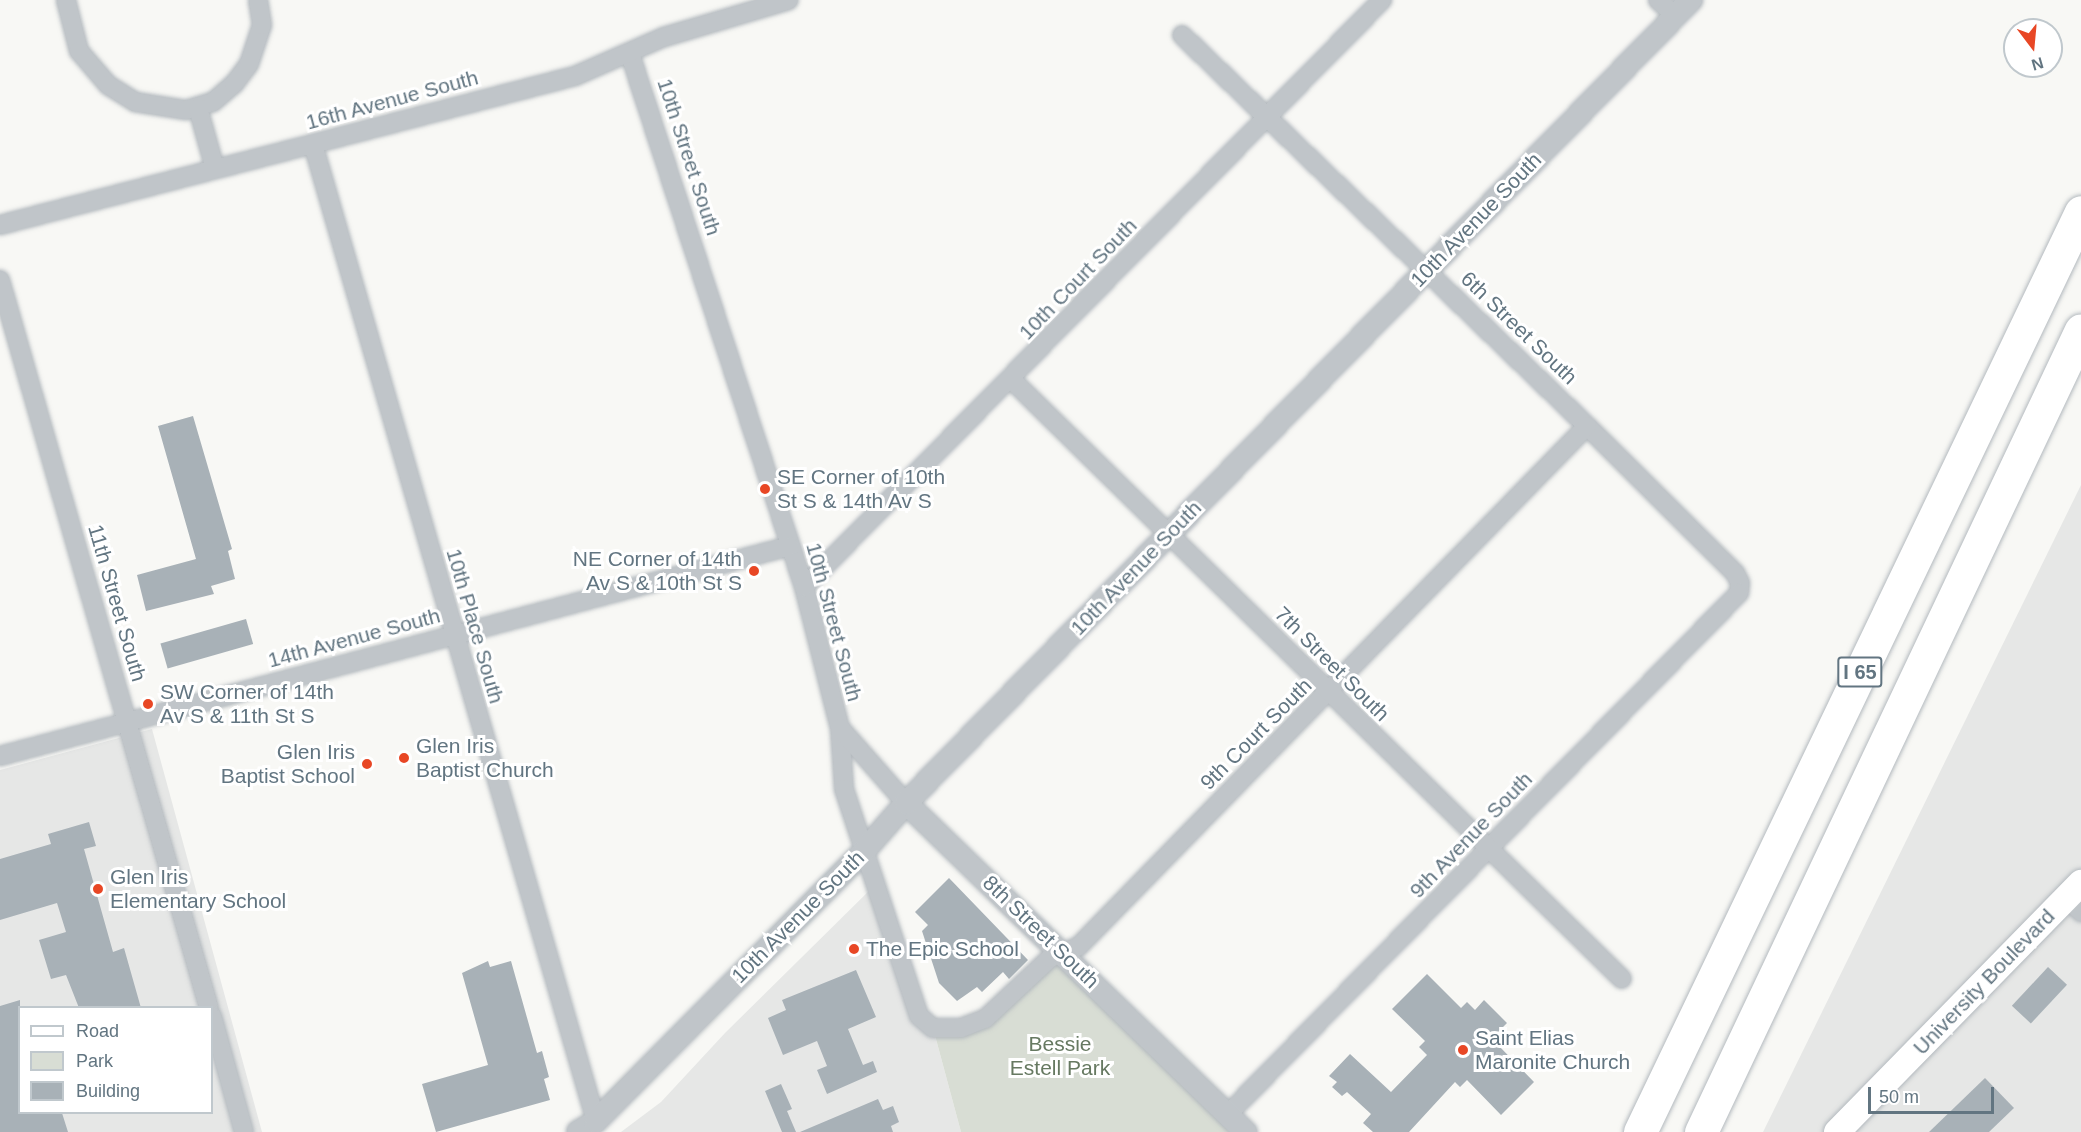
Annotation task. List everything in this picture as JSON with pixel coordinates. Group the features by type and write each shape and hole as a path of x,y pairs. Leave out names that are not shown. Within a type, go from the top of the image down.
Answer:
{"highway":[{"name":"I 65","path":"1640,1132 2081,212"},
{"name":"I 65","path":"1701,1132 2081,330"},
{"path":"1705,1132 1719,1092"}],"main road":[{"name":"University Boulevard","path":"1837,1132 2076,898"}],"street":[{"path":"66,0 79,51 119,95 149,105 198,108 234,84 249,64 262,26 258,0"},
{"name":"16th Avenue South","path":"0,225 575,76 630,54 664,37 789,0"},
{"name":"10th Court South","path":"804,587 1382,0"},
{"path":"1658,0 1676,16"},
{"name":"10th Avenue South","path":"587,1126 865,850 906,803 1691,0"},
{"name":"6th Street South","path":"1182,35 1587,426 1735,573 1740,583"},
{"name":"10th Street South","path":"630,54 804,587 840,728 844,789 919,1016 933,1028"},
{"path":"198,108 215,169"},
{"name":"10th Place South","path":"313,144 454,635 587,1126"},
{"name":"11th Street South","path":"0,280 208,1006"},
{"name":"7th Street South","path":"1011,379 1622,979"},
{"name":"9th Court South","path":"933,1028 961,1028 986,1018 1061,951 1078,946 1587,426"},
{"name":"14th Avenue South","path":"0,756 790,546"},
{"name":"9th Avenue South","path":"1228,1114 1739,593 1740,583"},
{"name":"8th Street South","path":"840,728 906,803 1246,1132"},
{"path":"213,1020 244,1132"}],"shaded area":[{"path":"2081,485 2081,1132 1763,1132"},
{"name":"Glen Iris Elementary School","path":"152,729 262,1132 0,1132 0,770"},
{"name":"The Epic School","path":"877,883 933,1028 961,1132 621,1132 661,1102 725,1033"}],"green space":[{"name":"Bessie Estell Park","path":"1061,951 1246,1132 961,1132 933,1028 961,1028"}],"building":[{"path":"193,416 232,549 228,551 235,579 211,586 214,594 146,611 137,575 196,559 158,426"},
{"path":"246,619 253,644 168,669 160,644"},
{"path":"89,822 96,846 84,849 113,952 124,948 140,1006 78,1006 66,975 51,979 39,940 66,932 57,903 0,920 0,859 51,844 48,834"},
{"path":"949,878 1028,960 1009,979 1003,972 982,992 977,987 957,1001 939,983 922,931 928,925 915,912"},
{"path":"488,961 490,967 511,961 537,1053 542,1051 549,1077 544,1079 550,1100 436,1132 422,1084 488,1065 462,973"},
{"path":"2048,967 2067,985 2031,1023 2012,1006"},
{"path":"856,970 876,1017 848,1029 863,1065 873,1061 877,1072 827,1094 817,1070 827,1066 817,1041 783,1055 768,1018 786,1010 782,1000"},
{"name":"Saint Elias Maronite Church","path":"1427,974 1461,1008 1467,1002 1475,1010 1484,1000 1507,1023 1498,1032 1505,1040 1499,1046 1534,1082 1501,1115 1467,1080 1460,1087 1455,1082 1409,1132 1373,1132 1363,1123 1371,1114 1347,1092 1342,1096 1332,1087 1337,1082 1329,1076 1350,1054 1391,1092 1427,1055 1419,1047 1425,1041 1392,1009"},
{"path":"20,1000 20,1006 18,1006 18,1114 62,1114 68,1132 0,1132 0,1006"},
{"path":"1985,1078 2014,1108 1989,1132 1929,1132"},
{"path":"781,1084 792,1109 787,1111 796,1132 782,1132 765,1091"},
{"path":"878,1099 883,1110 893,1106 899,1122 891,1126 893,1132 800,1132"}],"place":[{"name":"SE Corner of 10th St S & 14th Av S","path":"765,489"},
{"name":"NE Corner of 14th Av S & 10th St S","path":"754,571"},
{"name":"SW Corner of 14th Av S & 11th St S","path":"148,704"},
{"name":"Glen Iris Baptist Church","path":"404,758"},
{"name":"Glen Iris Baptist School","path":"367,764"},
{"name":"Glen Iris Elementary School","path":"98,889"},
{"name":"The Epic School","path":"854,949"},
{"name":"Saint Elias Maronite Church","path":"1463,1050"}]}
